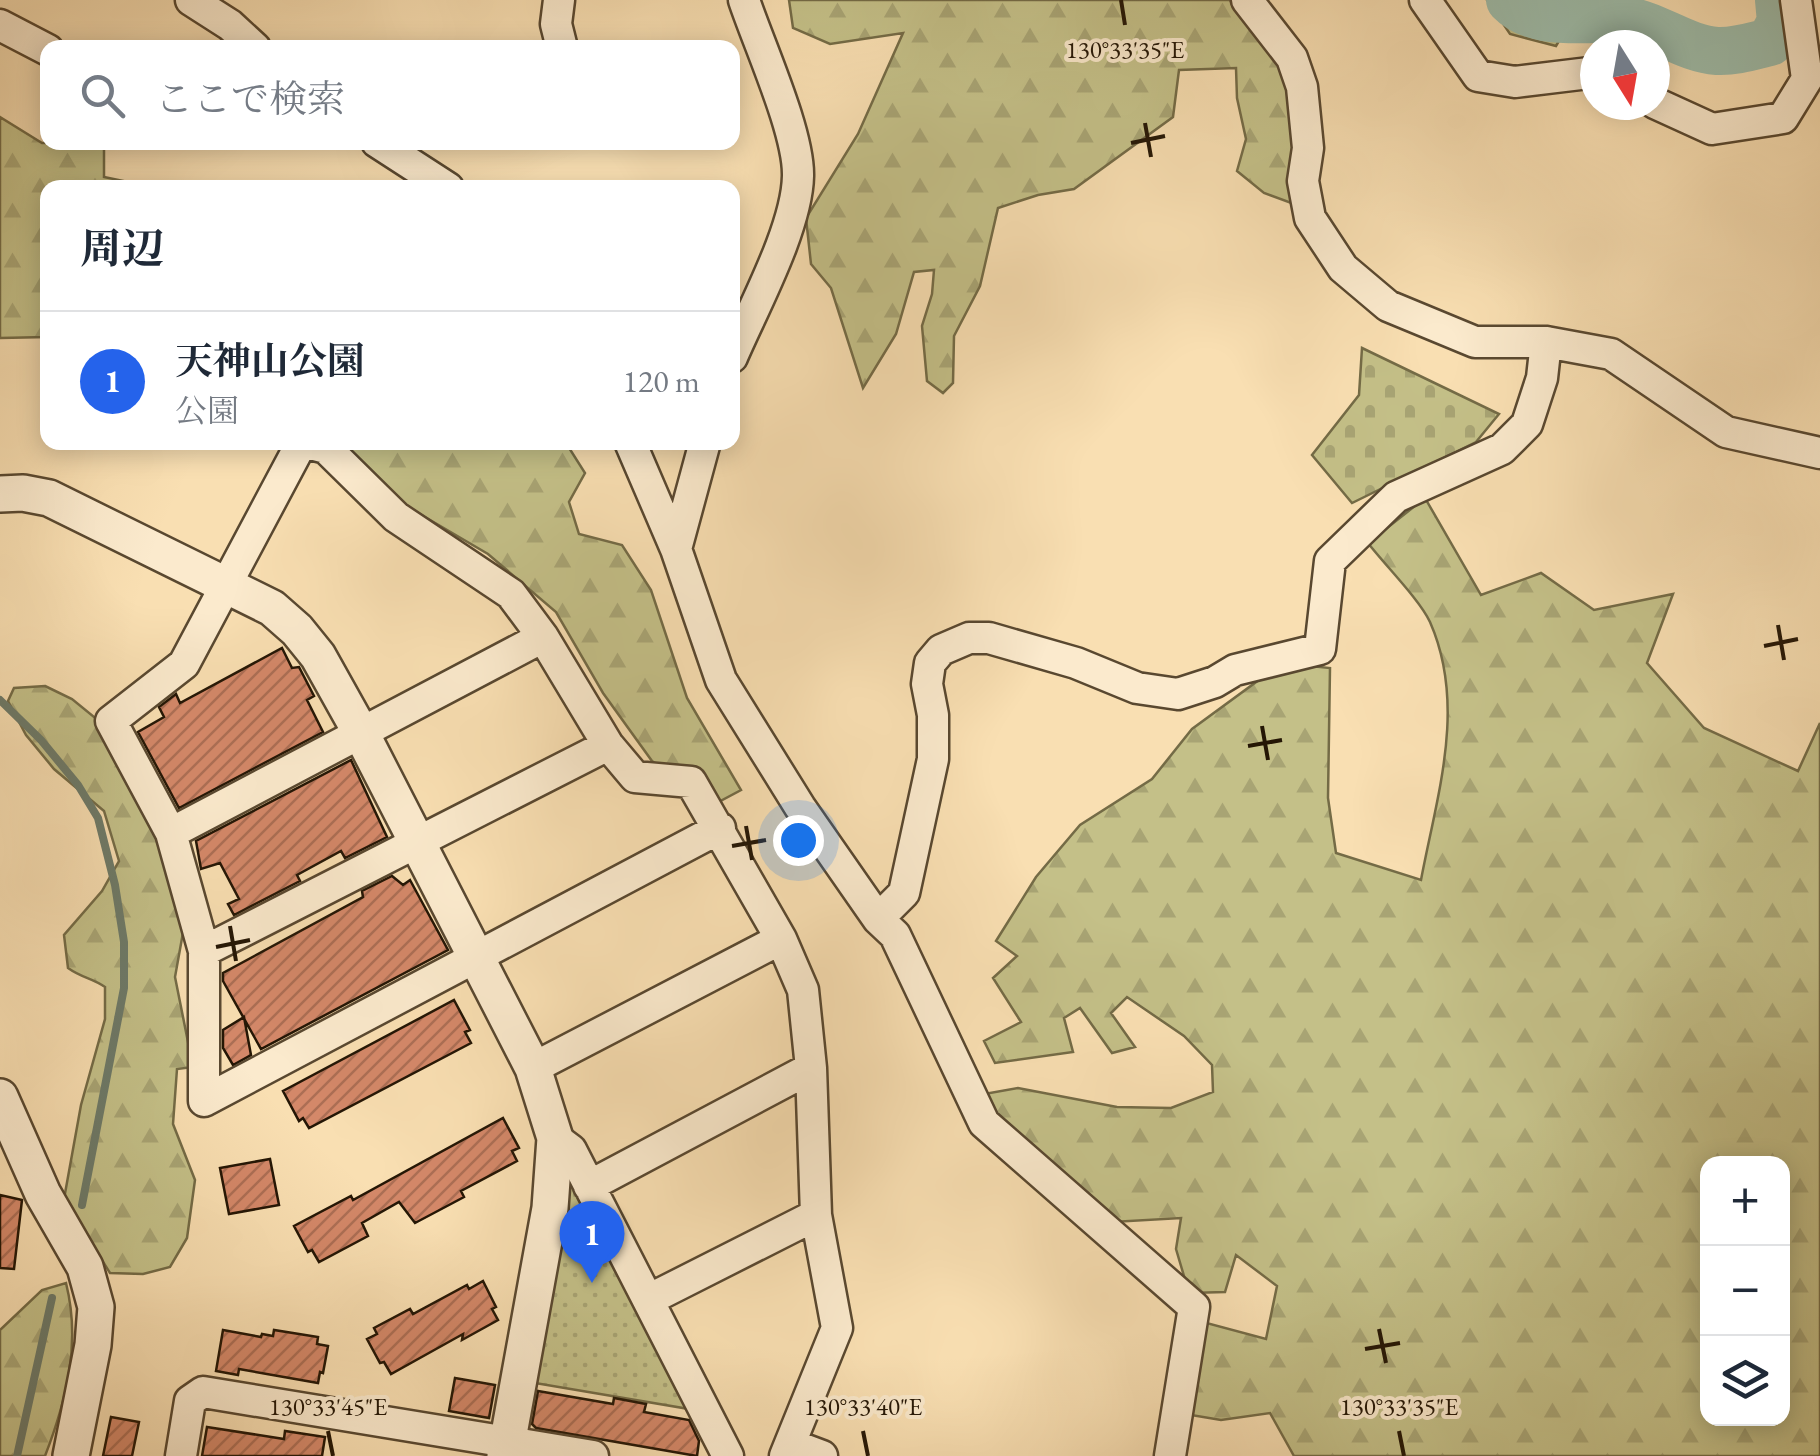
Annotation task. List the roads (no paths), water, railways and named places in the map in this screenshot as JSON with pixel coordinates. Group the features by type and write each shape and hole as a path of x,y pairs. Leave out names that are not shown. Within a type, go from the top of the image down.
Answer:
{"street":[{"path":"191,0 246,40"},
{"path":"559,0 556,24 560,40"},
{"path":"740,338 784,234 798,176 792,139 744,0"},
{"path":"1247,0 1292,58 1302,87 1308,148 1303,182 1308,208 1324,242 1343,268 1388,306 1474,342 1546,342 1611,354 1726,432 1820,453"},
{"path":"1425,0 1478,76 1516,82 1580,74"},
{"path":"1670,110 1712,130 1783,118 1806,79 1796,0"},
{"path":"0,25 40,46"},
{"path":"389,150 436,180"},
{"path":"878,919 904,893 933,760 927,684 930,663 941,650 969,638 989,638 1076,663 1137,688 1178,694 1215,682 1235,670 1320,649 1330,561 1396,498 1502,449 1527,424 1542,378 1546,342"},
{"path":"1726,432 1820,430"},
{"path":"299,450 184,664 111,722 171,833 204,951 204,1101 720,828"},
{"path":"328,450 396,517 511,594 543,636 608,745 635,777 691,782 780,939 803,990 811,1068 816,1215 837,1328 787,1450 822,1456"},
{"path":"633,450 676,548 721,680 800,808 878,919 894,935 984,1123 1194,1307 1170,1456"},
{"path":"676,548 703,450"},
{"path":"0,494 48,498 272,608 318,656 361,733 533,1068 556,1138 550,1208 506,1449"},
{"path":"171,833 543,636"},
{"path":"204,951 608,745"},
{"path":"533,1068 780,939"},
{"path":"590,1186 811,1068"},
{"path":"0,1096 43,1194 85,1267 96,1307 93,1344 70,1456"},
{"path":"556,1138 571,1150 728,1456"},
{"path":"650,1299 816,1215"},
{"path":"181,1456 190,1401 203,1392 506,1449 593,1456"}],"waterway":[{"path":"1510,0 1521,9 1548,18 1634,22 1693,46 1724,51 1770,42 1781,22 1779,0"},
{"path":"0,700 41,740 78,785 98,818 115,885 124,942 124,988 82,1205"},
{"path":"17,1456 52,1298"}],"place":[{"name":"天神山公園","path":"592,1283"}]}
